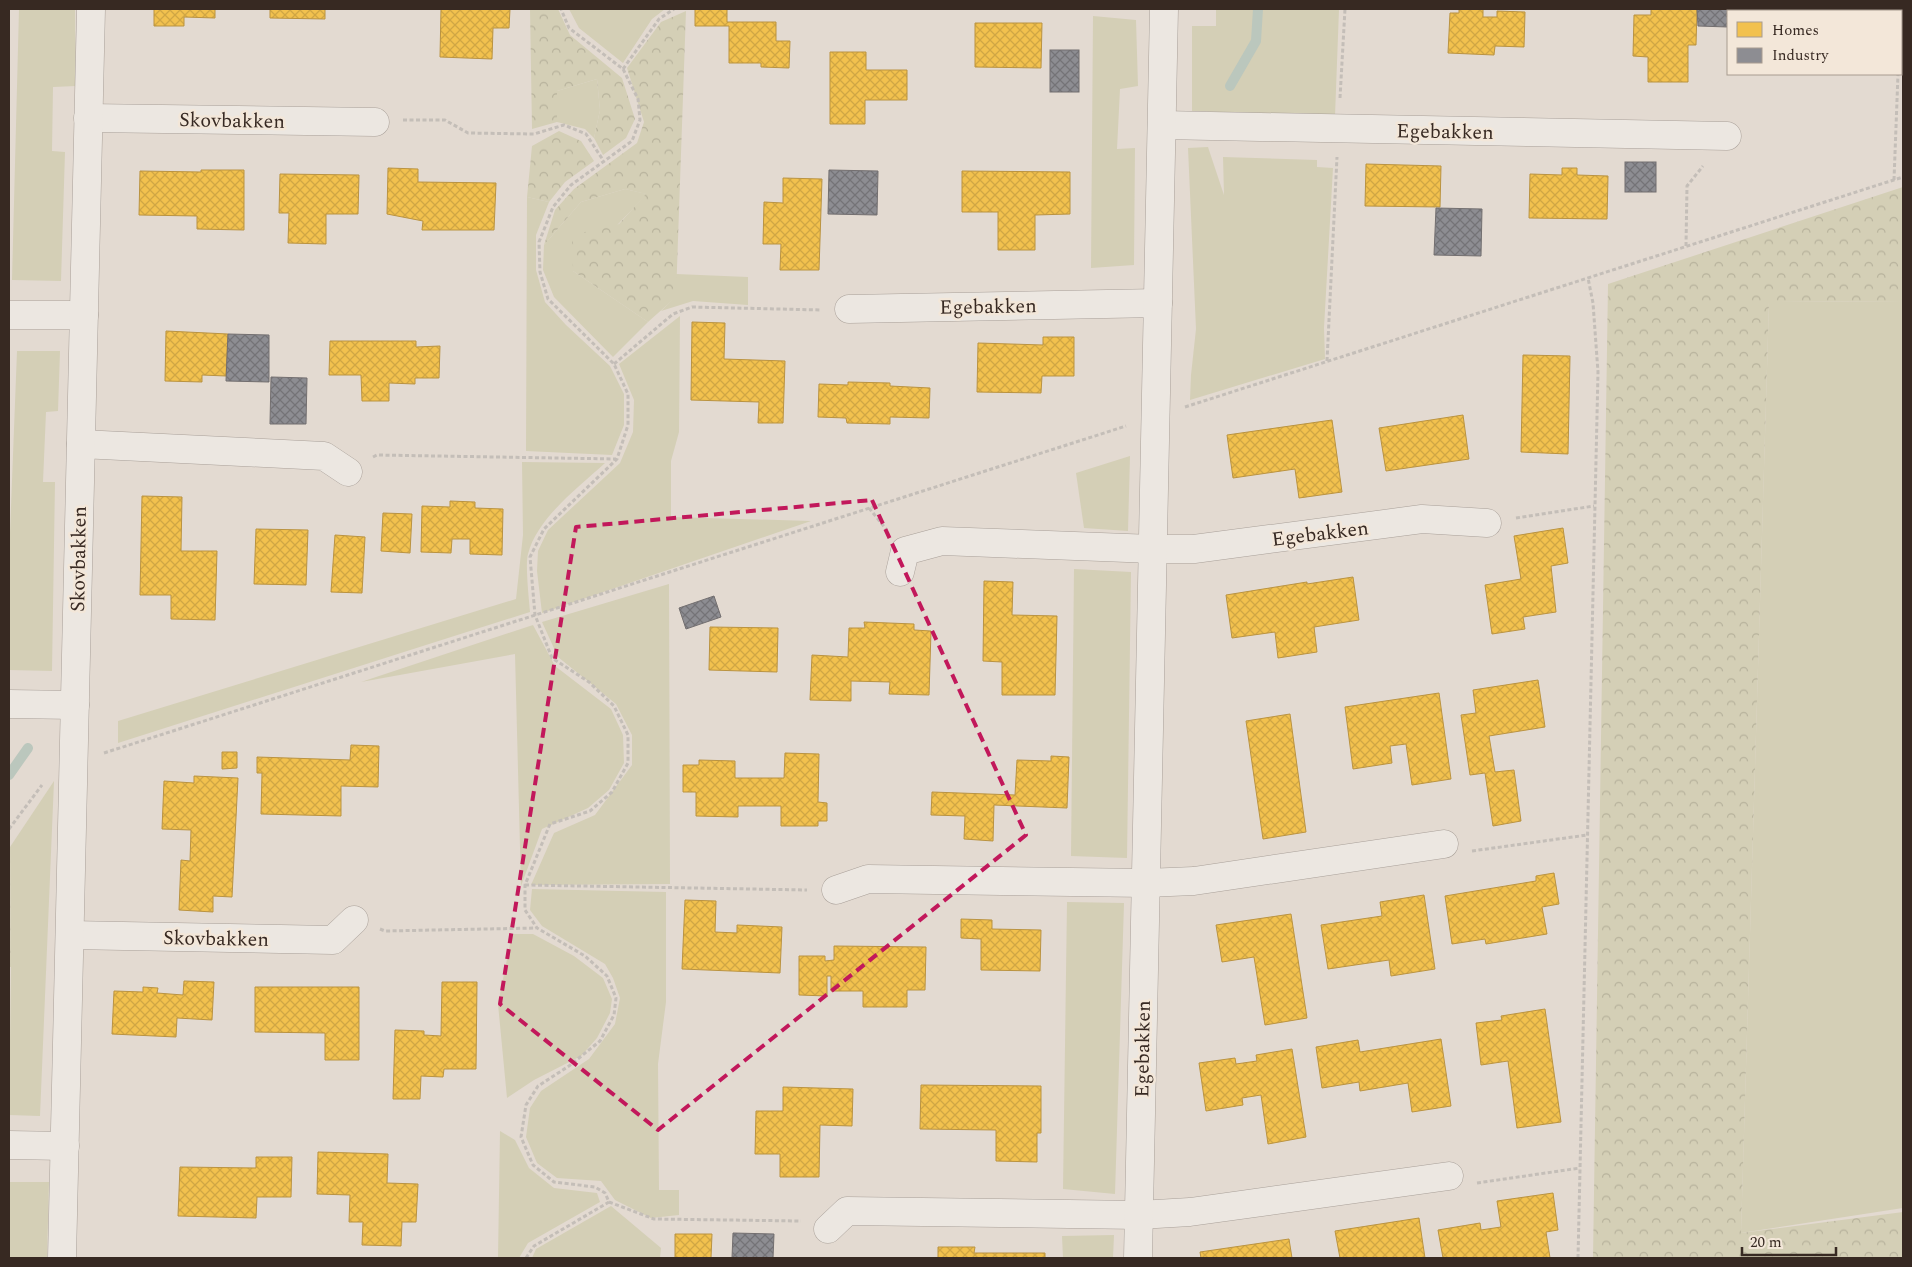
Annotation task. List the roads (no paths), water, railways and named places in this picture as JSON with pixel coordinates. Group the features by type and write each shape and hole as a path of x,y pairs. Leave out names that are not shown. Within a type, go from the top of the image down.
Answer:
{"street":[{"name":"Skovbakken","path":"62,1258 91,9"},
{"name":"Egebakken","path":"1138,1258 1164,9"},
{"name":"Skovbakken","path":"88,118 375,122"},
{"name":"Egebakken","path":"1162,125 1728,136"},
{"name":"Egebakken","path":"849,309 1158,302"},
{"path":"9,315 84,315"},
{"path":"81,444 324,456 348,472"},
{"name":"Egebakken","path":"900,572 905,551 942,541 1194,549 1422,519 1487,523"},
{"path":"9,704 75,705"},
{"path":"836,890 868,879 1146,883 1194,881 1444,844"},
{"name":"Skovbakken","path":"70,936 333,940 354,920"},
{"path":"9,1145 65,1146"},
{"path":"828,1229 847,1211 1139,1215 1190,1212 1449,1176"}],"waterway":[{"path":"1230,86 1256,41 1258,9"},
{"path":"9,775 28,748"}]}
